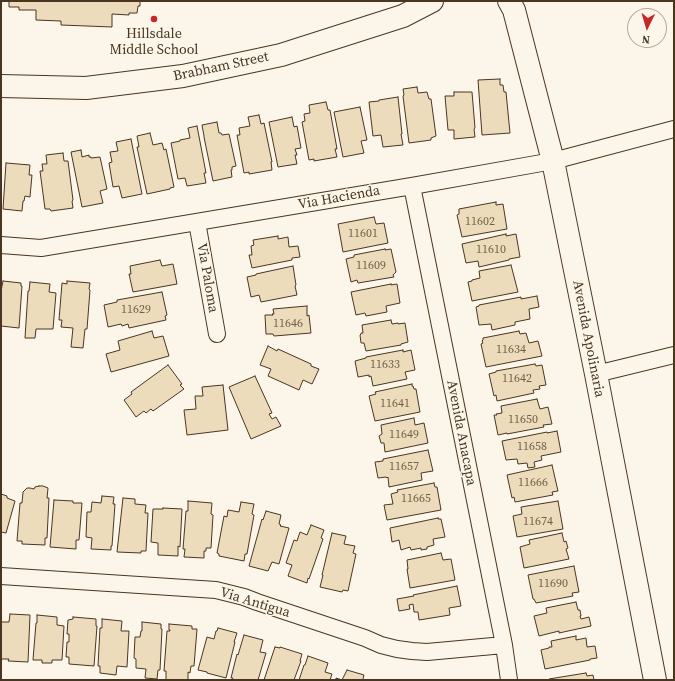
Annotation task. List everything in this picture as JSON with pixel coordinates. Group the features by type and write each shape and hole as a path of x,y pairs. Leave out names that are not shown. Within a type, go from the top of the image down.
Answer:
{"street":[{"name":"Brabham Street","path":"1,86 86,88 183,76 281,55 403,16 432,1"},
{"name":"Avenida Apolinaria","path":"509,1 514,10 553,161 655,680"},
{"name":"Via Hacienda","path":"1,245 41,248 412,186 553,161 674,129"},
{"name":"Avenida Anacapa","path":"412,186 504,645 509,680"},
{"name":"Via Paloma","path":"197,222 217,334"},
{"path":"596,374 674,355"},
{"name":"Via Antigua","path":"1,576 216,590 244,597 365,638 381,645 397,649 427,652 504,645"}],"building":[{"path":"9,1 140,1 140,6 138,6 137,13 129,13 129,15 112,14 112,27 61,25 61,21 36,20 36,10 19,10 19,7 9,7"},
{"path":"500,79 500,85 503,85 504,92 506,92 510,133 482,135 478,80"},
{"path":"417,87 418,93 427,92 429,99 431,99 436,136 431,138 431,140 409,143 403,89"},
{"path":"454,92 472,92 475,137 454,139 454,130 448,130 445,96 454,96"},
{"path":"398,97 403,145 383,147 381,135 373,136 369,102"},
{"path":"326,102 328,110 330,110 337,157 314,161 314,159 309,160 302,122 305,121 304,114 310,113 309,105"},
{"path":"360,107 367,140 361,141 364,153 343,157 334,112"},
{"path":"259,115 261,124 264,123 272,162 272,170 249,174 249,172 244,173 237,135 240,135 239,128 250,126 248,117"},
{"path":"292,117 294,127 297,126 301,148 295,149 297,164 278,167 269,122"},
{"path":"217,122 219,133 222,135 229,134 236,166 232,167 232,177 213,181 202,125"},
{"path":"197,126 206,173 204,173 206,183 187,186 185,178 178,179 171,143 190,138 188,128"},
{"path":"150,133 153,145 162,143 164,150 166,149 174,187 147,194 137,147 139,147 137,136"},
{"path":"131,139 142,194 122,198 119,186 113,187 109,163 112,162 110,152 118,151 116,142"},
{"path":"81,150 82,157 89,155 91,158 100,157 107,189 100,191 103,203 82,207 71,152"},
{"path":"63,153 64,161 68,161 73,208 51,211 50,209 45,209 40,171 43,171 42,164 47,164 46,155"},
{"path":"6,163 30,165 29,175 32,175 30,197 25,196 22,211 3,209"},
{"path":"496,202 496,205 503,204 507,229 462,237 457,215 459,214 459,209"},
{"path":"374,217 376,224 384,223 388,243 343,252 338,224"},
{"path":"506,234 506,236 516,234 520,257 479,267 478,261 466,263 462,244"},
{"path":"278,236 278,239 288,237 289,247 298,246 300,257 252,268 249,255 252,255 251,246 254,245 253,240"},
{"path":"391,249 396,272 393,275 394,277 358,283 357,280 351,282 346,259 354,257 354,255"},
{"path":"160,260 162,266 173,264 177,284 133,292 129,274 131,274 130,266"},
{"path":"511,265 518,292 472,301 468,282 480,278 479,271"},
{"path":"293,266 297,295 261,302 259,295 251,297 247,277"},
{"path":"3,281 21,283 19,328 1,326 1,291"},
{"path":"67,281 90,283 87,329 85,329 83,348 71,347 73,328 61,327 62,320 59,320 62,283 67,284"},
{"path":"30,282 50,284 49,292 56,293 53,329 36,329 35,338 25,338 28,291"},
{"path":"397,284 400,303 386,306 387,312 366,316 365,313 356,315 351,292"},
{"path":"162,292 167,315 165,316 166,320 129,328 128,324 108,327 104,305 117,302 117,300"},
{"path":"537,296 539,307 529,309 530,319 515,322 515,325 492,330 491,324 479,325 476,307 479,305 521,297 521,299"},
{"path":"307,306 307,316 309,315 311,333 274,336 273,334 266,334 265,315 273,315 273,309"},
{"path":"391,320 392,324 405,323 408,342 401,345 366,351 364,343 361,343 360,335 363,333 362,325"},
{"path":"152,331 154,338 163,336 169,356 111,372 106,354 120,350 118,341"},
{"path":"519,331 520,334 526,333 529,343 538,341 542,356 486,367 481,344 483,343 483,338"},
{"path":"268,346 277,351 278,349 319,369 312,384 303,380 299,390 268,376 271,369 260,365"},
{"path":"403,350 403,352 411,350 415,370 405,372 407,379 373,386 371,376 358,377 355,361 366,357"},
{"path":"535,364 536,366 542,365 546,385 539,386 540,389 533,390 534,393 497,401 496,395 494,396 489,374 496,371"},
{"path":"168,365 184,389 153,411 151,409 146,413 144,411 136,417 124,400 132,394 131,392"},
{"path":"255,376 272,413 269,414 272,419 276,417 281,426 251,439 229,387"},
{"path":"412,384 414,389 416,389 420,412 375,421 369,396 376,394 375,392"},
{"path":"223,385 228,430 187,435 184,410 196,409 195,396 203,396 202,387"},
{"path":"537,399 540,409 548,407 552,424 543,425 544,427 498,435 494,415 502,413 501,406"},
{"path":"414,418 415,425 424,423 428,443 385,452 384,443 381,443 379,436 382,434 381,425"},
{"path":"557,431 561,452 541,456 542,460 534,462 535,467 528,468 527,463 518,464 517,459 506,460 502,441"},
{"path":"428,450 433,471 421,473 422,480 389,487 388,477 378,478 375,462"},
{"path":"552,465 558,491 552,492 553,495 515,502 514,497 512,498 507,475"},
{"path":"434,483 435,487 437,487 441,510 387,520 384,505 393,504 391,494 398,492 397,490"},
{"path":"39,486 48,488 47,538 45,538 45,545 22,544 22,541 17,541 20,503 22,503 23,492 27,488 34,489 35,487"},
{"path":"1,494 15,501 6,533 1,532"},
{"path":"102,496 114,497 113,504 115,504 111,550 91,549 92,538 86,537 87,512 91,512 92,502 101,503"},
{"path":"123,498 135,499 135,504 146,505 145,513 148,513 146,551 141,551 141,553 117,552"},
{"path":"54,500 82,503 79,540 76,540 76,549 50,547"},
{"path":"188,501 212,503 211,514 213,515 211,548 206,548 206,551 204,551 204,558 184,557 185,549 183,549"},
{"path":"558,501 563,529 517,537 513,516 522,514 521,507"},
{"path":"241,502 254,504 252,514 254,515 247,554 245,554 244,561 219,556 217,553 224,516 227,517 228,510 239,512"},
{"path":"153,509 182,509 180,547 178,546 178,556 158,555 158,543 151,542"},
{"path":"266,511 281,515 280,526 289,528 279,564 272,562 268,571 249,566 262,519 263,520"},
{"path":"438,518 441,519 445,537 433,539 434,545 427,547 427,549 421,550 421,548 411,550 410,547 401,550 399,540 392,542 390,528"},
{"path":"311,525 324,530 321,538 323,539 307,583 288,576 292,565 286,563 294,540 297,541 300,532 307,535"},
{"path":"332,533 346,536 344,544 355,546 353,553 356,554 348,591 343,590 342,592 320,587"},
{"path":"562,533 564,542 566,541 568,548 566,549 569,559 524,568 520,547 530,544 529,540"},
{"path":"441,553 443,560 451,559 455,580 410,588 407,560"},
{"path":"574,566 579,592 572,593 573,596 536,603 533,599 528,575"},
{"path":"457,586 461,606 449,608 450,615 419,620 418,612 414,612 413,604 409,605 410,609 399,611 397,599"},
{"path":"576,602 578,610 580,610 581,619 589,617 591,626 539,636 534,616 547,613 546,608"},
{"path":"10,614 30,615 28,662 8,661 9,659 1,659 1,622 9,622"},
{"path":"37,615 57,617 57,625 64,626 62,660 52,660 52,663 42,663 42,660 33,660"},
{"path":"73,617 96,619 97,626 94,666 69,664 69,657 66,657 67,642 69,642 69,634 67,634 68,620 73,619"},
{"path":"102,619 122,621 121,631 129,631 127,667 117,666 116,675 100,673 100,666 98,666 100,628 102,628"},
{"path":"142,622 161,624 160,670 158,670 157,679 145,678 146,669 136,668 136,659 134,658 135,637 140,637"},
{"path":"169,624 192,626 192,629 197,629 194,666 191,666 190,673 188,672 188,680 166,680 166,671 164,671 167,631 170,631"},
{"path":"218,628 237,633 226,678 198,670 207,637 214,639"},
{"path":"244,635 263,640 260,652 266,653 258,680 232,680 233,678 231,678 237,654 238,655"},
{"path":"576,636 576,640 586,638 587,647 595,646 597,658 545,669 541,650 552,647 551,641"},
{"path":"275,647 280,647 302,654 294,680 264,680"},
{"path":"308,656 328,663 325,672 332,674 330,680 299,680"},
{"path":"347,670 364,675 363,680 342,680"},
{"path":"586,673 587,676 593,675 594,680 549,680 549,679"}],"place":[{"name":"Hillsdale Middle School","path":"154,19"}]}
